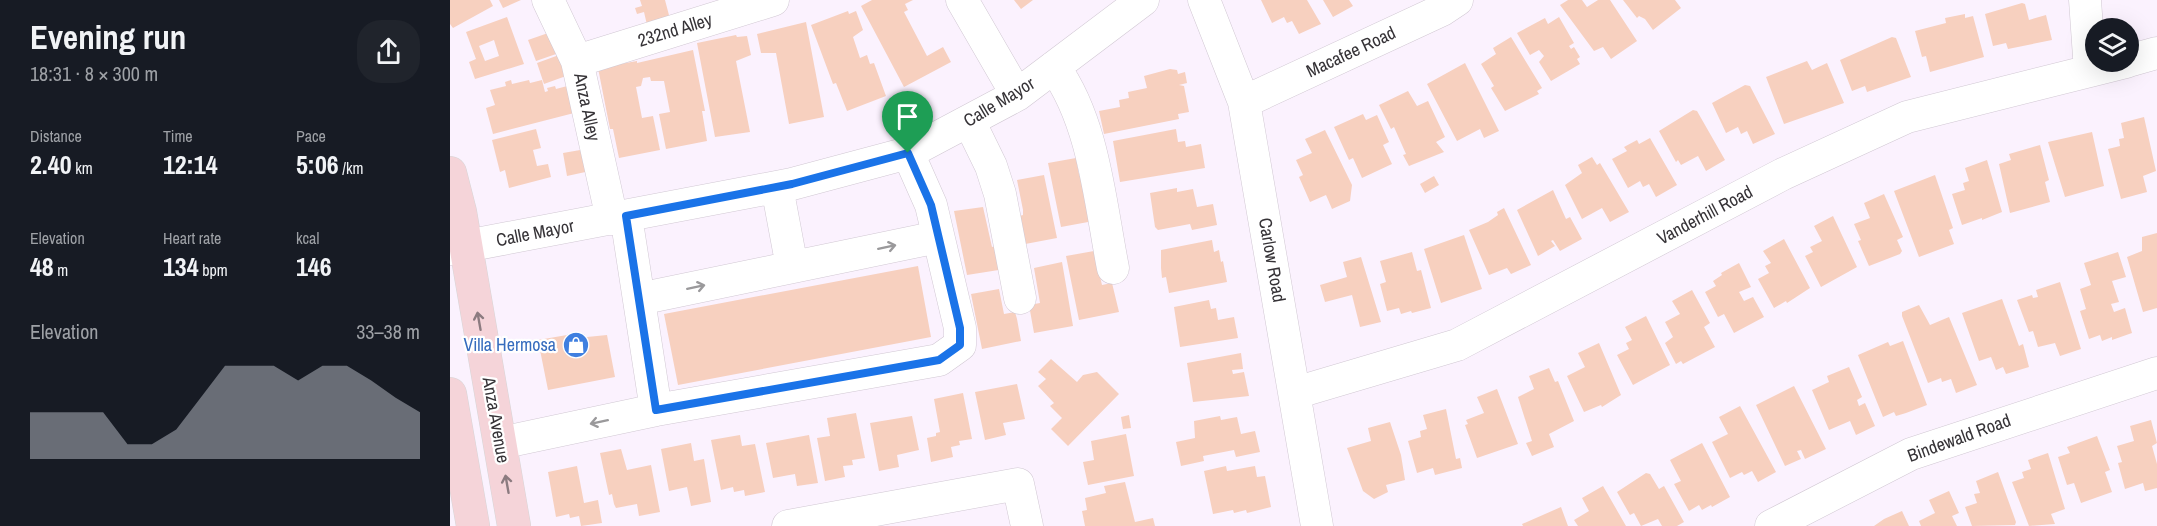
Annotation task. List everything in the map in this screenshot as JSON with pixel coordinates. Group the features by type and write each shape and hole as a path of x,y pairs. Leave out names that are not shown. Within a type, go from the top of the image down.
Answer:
{"main road":[{"name":"Anza Avenue","path":"450,173 458,248 500,443 514,526"},
{"path":"450,394 473,526"}],"street":[{"name":"Anza Alley","path":"548,0 577,61 619,217 639,299 656,410"},
{"name":"232nd Alley","path":"577,61 773,0"},
{"path":"962,0 1017,95"},
{"name":"Calle Mayor","path":"458,248 777,187 908,153 1017,95 1143,0"},
{"name":"Carlow Road","path":"1204,0 1245,102 1317,526"},
{"name":"Macafee Road","path":"1245,102 1442,10 1457,0"},
{"path":"2085,0 2086,18"},
{"name":"Vanderhill Road","path":"2139,58 2157,53"},
{"path":"1054,67 1074,99 1084,125 1113,268"},
{"name":"Vanderhill Road","path":"1294,393 1457,345 1783,174 1907,117 2086,72"},
{"path":"969,121 991,166 1000,194 1020,298"},
{"path":"500,443 656,410 939,360 960,345 960,328 931,205 908,153"},
{"path":"777,187 792,267"},
{"path":"639,299 938,237"},
{"name":"Bindewald Road","path":"1770,526 1911,454 2157,373"},
{"path":"788,526 1018,484 1027,526"}],"building":[{"path":"450,0 490,0 493,6 453,28 450,24"},
{"path":"499,0 521,0 503,8"},
{"path":"640,0 665,0 670,19 647,25 644,12 637,14 635,8 642,6"},
{"path":"872,0 913,0 905,4 908,10 904,12 927,56 943,47 951,62 904,87 861,6"},
{"path":"1014,0 1033,0 1021,9"},
{"path":"1261,0 1307,0 1321,24 1299,34 1292,21 1287,23 1284,17 1272,23"},
{"path":"1323,0 1349,0 1353,6 1333,17"},
{"path":"1568,0 1582,0 1587,7 1598,0 1610,0 1637,41 1611,59 1603,47 1594,51 1560,5"},
{"path":"1623,0 1675,0 1681,8 1653,30 1645,19 1639,16 1637,18"},
{"path":"2025,4 2029,20 2046,15 2052,40 2008,49 2006,43 1993,46 1985,14"},
{"path":"848,11 849,14 856,11 863,30 853,37 860,58 867,55 870,64 874,63 886,96 847,111 836,83 833,84 811,25"},
{"path":"1965,14 1965,18 1973,16 1984,57 1930,72 1926,56 1922,57 1915,31 1946,23 1945,18"},
{"path":"507,17 524,64 475,79 469,62 476,59 466,32","holes":["494,40 499,56 485,61 479,46"]},
{"path":"1559,17 1574,43 1569,46 1571,49 1574,47 1580,57 1577,59 1580,64 1551,81 1539,62 1544,56 1539,50 1530,55 1517,33 1545,18 1548,24"},
{"path":"806,22 824,117 789,124 776,53 761,53 757,34"},
{"path":"551,32 559,53 536,61 528,40"},
{"path":"736,35 737,37 747,36 751,55 736,61 750,132 715,137 697,43"},
{"path":"1511,37 1542,88 1537,91 1539,94 1505,111 1491,88 1494,86 1481,64 1496,54 1493,48"},
{"path":"1892,37 1896,38 1911,77 1867,92 1865,86 1852,91 1840,60"},
{"path":"693,50 705,111 702,111 707,141 666,149 659,114 670,112 664,81 651,81 650,77 643,78 641,86 636,87 642,118 653,116 660,150 619,158 613,129 610,129 598,68 637,61 637,63"},
{"path":"559,55 566,76 544,84 537,63"},
{"path":"1807,61 1812,70 1827,63 1844,103 1784,124 1766,77"},
{"path":"1465,63 1499,131 1484,138 1480,129 1457,141 1427,84"},
{"path":"1170,69 1177,70 1178,74 1185,72 1187,83 1179,85 1184,86 1189,112 1178,114 1179,119 1104,134 1099,111 1120,107 1119,100 1129,98 1128,92 1147,88 1144,76"},
{"path":"511,80 512,84 542,80 545,92 548,91 547,88 555,86 556,89 571,85 578,112 493,134 486,108 495,105 490,90 506,86 505,82"},
{"path":"1745,85 1750,86 1775,134 1753,144 1747,131 1741,134 1738,127 1726,133 1712,103"},
{"path":"1408,91 1417,106 1428,101 1445,137 1436,142 1444,152 1409,166 1394,127 1391,129 1379,105"},
{"path":"1693,110 1697,111 1725,160 1706,171 1698,156 1681,165 1678,160 1676,162 1659,131"},
{"path":"1363,114 1366,120 1377,115 1389,142 1383,145 1392,164 1362,178 1353,158 1349,160 1334,127"},
{"path":"2144,117 2156,171 2143,176 2147,192 2121,199 2108,149 2120,146 2119,139 2124,138 2121,123"},
{"path":"536,129 541,148 533,150 537,166 548,164 551,177 509,188 505,170 500,172 492,140"},
{"path":"1176,129 1178,142 1185,141 1186,147 1201,144 1205,168 1120,182 1113,141"},
{"path":"1325,130 1352,185 1350,201 1332,209 1326,195 1310,202 1299,177 1303,175 1296,160 1312,153 1305,139"},
{"path":"2092,132 2104,186 2065,197 2048,142"},
{"path":"1650,138 1677,185 1656,197 1649,184 1643,187 1640,181 1628,188 1612,159 1627,151 1624,147 1637,140 1639,144"},
{"path":"2040,145 2049,180 2045,182 2050,202 2010,213 1999,164 2011,160 2009,154"},
{"path":"586,149 590,171 567,176 563,153"},
{"path":"1592,157 1597,165 1600,163 1629,212 1610,222 1602,208 1582,219 1565,185 1582,173 1578,165"},
{"path":"1076,158 1079,174 1099,220 1061,227 1048,163"},
{"path":"1987,160 2002,212 1962,225 1952,194 1965,190 1963,183 1969,181 1965,168"},
{"path":"1044,175 1057,238 1020,245 1015,217 1023,215 1023,210 1017,180"},
{"path":"1935,175 1953,228 1949,230 1954,244 1919,257 1894,191"},
{"path":"1434,176 1439,185 1425,193 1420,184"},
{"path":"1177,188 1177,192 1193,189 1197,207 1213,204 1217,225 1192,230 1190,224 1158,230 1155,227 1150,193"},
{"path":"1553,190 1566,219 1570,217 1582,239 1560,251 1553,240 1551,241 1555,246 1538,256 1517,210"},
{"path":"1884,194 1903,237 1897,240 1902,251 1900,254 1869,266 1858,241 1861,240 1854,224 1870,218 1864,203"},
{"path":"983,207 992,247 1001,245 1005,269 967,275 954,211"},
{"path":"1504,208 1531,265 1511,274 1507,268 1489,275 1469,230 1488,222"},
{"path":"1833,216 1857,267 1821,287 1805,256 1813,252 1810,247 1822,241 1814,226"},
{"path":"2157,233 2157,308 2143,312 2127,257 2142,251 2142,237"},
{"path":"1464,235 1482,289 1441,303 1424,249"},
{"path":"1784,239 1810,288 1787,303 1786,301 1774,308 1758,279 1769,273 1765,266 1771,263 1763,251"},
{"path":"1212,240 1214,252 1219,250 1221,262 1223,261 1227,282 1169,293 1166,277 1162,278 1161,250"},
{"path":"1094,251 1102,285 1112,283 1119,312 1079,320 1066,256"},
{"path":"1412,252 1417,271 1421,270 1431,308 1401,314 1399,308 1387,311 1380,284 1386,282 1380,261"},
{"path":"2118,252 2126,277 2112,281 2119,302 2111,304 2114,312 2125,308 2132,333 2112,340 2112,337 2102,341 2100,335 2089,339 2080,311 2086,309 2080,289 2091,285 2084,263"},
{"path":"1361,257 1381,322 1360,327 1352,295 1325,302 1320,285 1347,277 1343,262"},
{"path":"1062,262 1073,326 1034,333 1029,305 1040,303 1034,268"},
{"path":"1739,263 1751,287 1739,292 1744,301 1753,297 1764,317 1734,333 1724,314 1718,317 1705,292 1716,286 1713,281 1722,275 1721,273"},
{"path":"918,266 931,337 678,385 664,314"},
{"path":"2060,282 2081,349 2060,356 2055,343 2038,347 2033,331 2029,332 2017,300 2032,295 2033,298 2038,297 2036,290"},
{"path":"999,289 1004,314 1015,312 1021,341 982,349 971,294"},
{"path":"1692,290 1710,323 1704,327 1715,347 1683,364 1681,361 1676,364 1665,343 1673,337 1665,322 1680,314 1672,301"},
{"path":"2002,299 2019,346 2023,344 2029,367 2006,374 2003,367 1996,370 1991,357 1979,361 1962,313"},
{"path":"1209,300 1211,309 1216,308 1218,320 1234,317 1238,338 1180,347 1174,307"},
{"path":"1919,305 1930,325 1949,317 1977,385 1956,393 1951,379 1942,382 1941,378 1928,383 1902,316 1902,312"},
{"path":"1646,316 1670,365 1633,385 1617,355 1629,349 1626,343 1632,340 1625,327"},
{"path":"567,335 567,339 607,335 615,377 548,390 538,340"},
{"path":"1903,341 1927,405 1896,416 1894,412 1883,417 1858,355 1888,342 1890,346"},
{"path":"1599,343 1621,395 1602,407 1601,405 1584,412 1567,376 1585,367 1578,353"},
{"path":"1241,353 1243,369 1232,370 1233,374 1244,372 1249,396 1193,402 1187,363"},
{"path":"1051,359 1077,382 1083,375 1097,372 1119,394 1068,446 1051,429 1062,418 1050,406 1054,403 1038,386 1046,379 1038,372"},
{"path":"1849,367 1862,397 1857,400 1859,406 1865,403 1875,426 1856,435 1850,421 1829,430 1812,390 1829,382 1827,376"},
{"path":"1549,368 1555,382 1558,381 1574,421 1549,434 1554,447 1532,456 1526,443 1532,441 1518,397 1534,389 1529,376"},
{"path":"1017,384 1025,419 1003,423 1006,435 985,440 975,392"},
{"path":"1794,386 1826,449 1805,459 1801,450 1797,451 1801,459 1785,466 1756,405"},
{"path":"1497,389 1518,444 1477,458 1465,425 1468,424 1466,420 1484,413 1477,397"},
{"path":"963,393 972,439 959,441 960,445 951,447 953,457 931,462 927,438 936,436 936,433 940,432 934,399"},
{"path":"1740,406 1776,472 1758,482 1752,471 1744,475 1742,472 1730,478 1712,442 1728,434 1719,417"},
{"path":"1446,409 1456,459 1460,458 1462,468 1435,475 1433,468 1417,473 1408,441 1421,437 1420,431 1427,429 1423,415"},
{"path":"856,413 865,458 852,460 853,465 843,466 845,477 825,481 817,438 830,436 827,418"},
{"path":"1129,415 1131,428 1123,429 1121,417"},
{"path":"912,416 919,450 897,455 899,467 879,471 870,423"},
{"path":"1220,416 1221,420 1237,417 1241,434 1255,431 1260,452 1236,457 1234,450 1203,456 1204,461 1181,466 1176,442 1195,438 1194,421"},
{"path":"2151,420 2157,443 2152,446 2157,464 2157,488 2145,491 2143,483 2125,489 2118,463 2122,462 2117,446 2134,441 2130,426"},
{"path":"1390,422 1401,455 1405,480 1386,485 1388,492 1374,499 1363,491 1347,448 1371,441 1368,428"},
{"path":"1126,434 1134,476 1088,485 1083,462 1094,460 1091,441"},
{"path":"740,435 742,446 755,444 765,492 745,496 744,490 734,492 733,487 721,490 711,440"},
{"path":"809,435 818,483 797,486 795,474 773,478 766,443"},
{"path":"2097,436 2110,470 2105,472 2112,492 2081,503 2074,483 2067,485 2058,457 2070,453 2067,447"},
{"path":"691,443 694,461 704,459 711,502 691,506 687,487 669,491 661,449"},
{"path":"1702,443 1730,497 1712,507 1711,505 1702,510 1699,505 1689,511 1674,484 1681,481 1670,460"},
{"path":"621,449 627,470 651,465 660,512 639,516 637,504 616,508 612,494 609,495 600,453"},
{"path":"2048,453 2065,509 2051,514 2055,524 2029,526 2012,482 2024,478 2022,472 2031,469 2028,460"},
{"path":"577,466 584,503 598,500 602,523 581,526 579,516 570,518 569,514 556,517 548,472"},
{"path":"1226,466 1227,471 1255,466 1257,477 1265,476 1271,507 1247,513 1246,510 1234,513 1233,510 1213,514 1204,471"},
{"path":"1998,472 2016,522 2015,525 1972,526 1965,507 1977,503 1974,494 1980,493 1976,481"},
{"path":"1646,473 1650,474 1659,489 1664,486 1684,522 1677,526 1662,526 1658,519 1641,526 1634,513 1630,515 1617,492"},
{"path":"1125,482 1135,522 1153,518 1155,526 1085,526 1082,511 1087,510 1085,498 1106,493 1104,486"},
{"path":"1603,486 1626,526 1578,526 1574,520 1589,511 1582,498"},
{"path":"1949,491 1959,513 1952,516 1957,526 1921,526 1919,521 1935,513 1929,500"},
{"path":"1561,507 1568,526 1523,526 1522,524"},
{"path":"1902,511 1909,526 1874,526 1884,519"}],"place":[{"name":"Villa Hermosa","path":"576,345"}],"route":[{"path":"908,153 931,205 960,328 960,345 939,360 656,410 626,216 792,184 908,153"}]}
